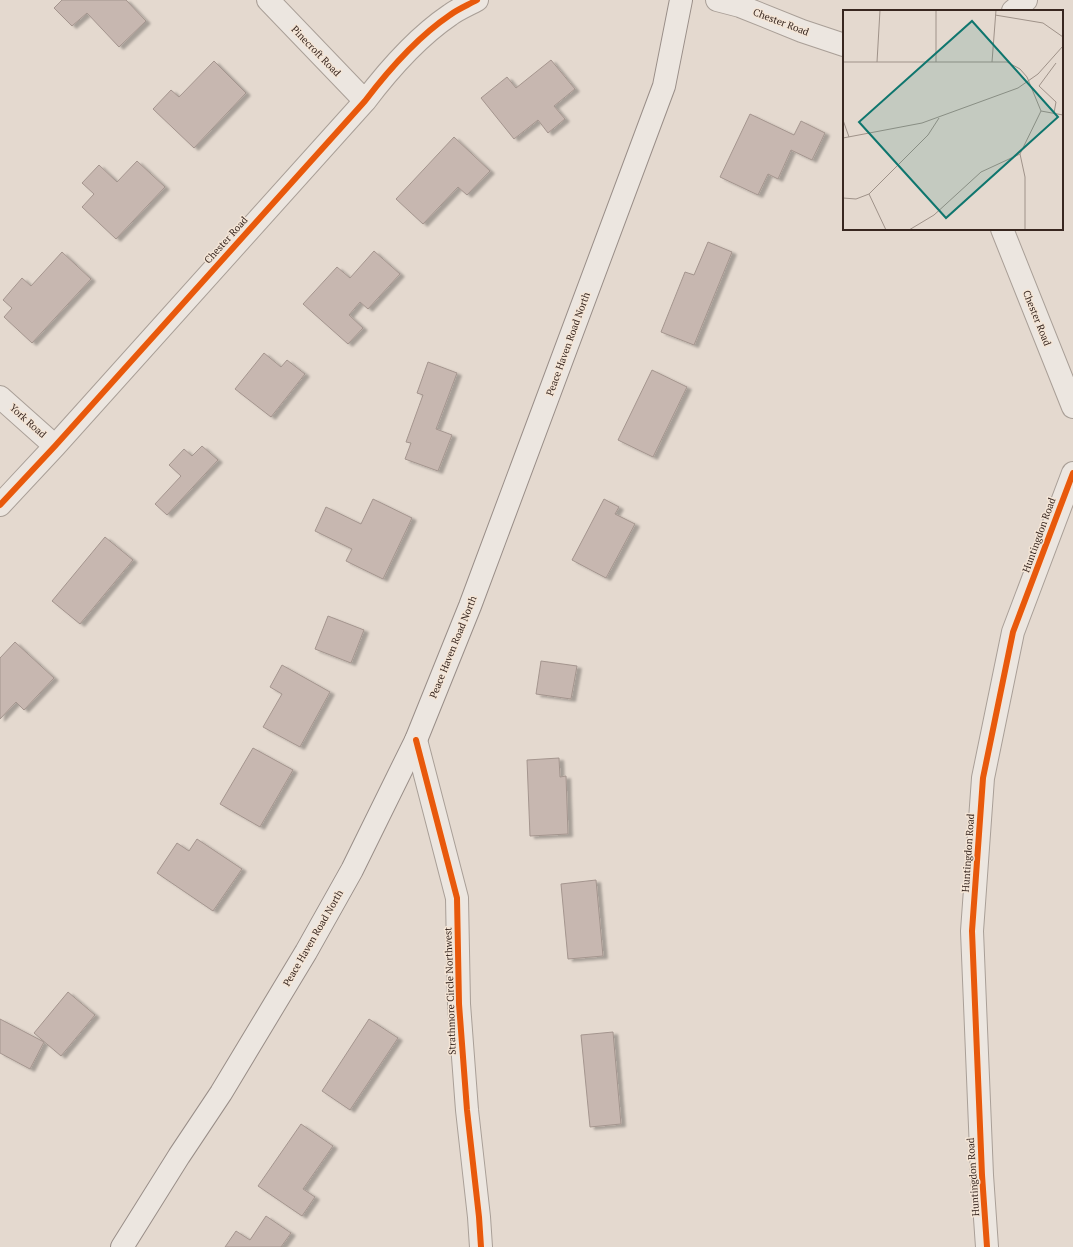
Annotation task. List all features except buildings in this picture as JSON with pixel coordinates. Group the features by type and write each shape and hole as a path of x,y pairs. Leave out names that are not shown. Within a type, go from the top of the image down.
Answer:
{"street":[{"name":"Pinecroft Road","path":"268,0 365,101"},
{"name":"Chester Road","path":"0,506 416,43 450,14 477,0"},
{"name":"Peace Haven Road North","path":"122,1247 179,1156 221,1094 306,952 352,870 416,740 470,606 664,86 681,0"},
{"name":"Chester Road","path":"717,0 740,6 802,31 843,45"},
{"path":"1013,10 1026,0"},
{"name":"Chester Road","path":"1002,230 1073,407"},
{"name":"York Road","path":"0,397 55,446"},
{"name":"Huntingdon Road","path":"987,1247 982,1175 972,930 983,778 1013,632 1073,473"},
{"name":"Strathmore Circle Northwest","path":"416,740 457,898 459,1004 467,1110 481,1247"}],"cycle path":[{"path":"0,505 55,446 365,101 404,55 438,24 456,11 477,0"},
{"path":"987,1247 982,1175 972,931 983,778 1013,632 1073,473"},
{"path":"416,740 457,898 459,1004 467,1110 481,1247"}]}
